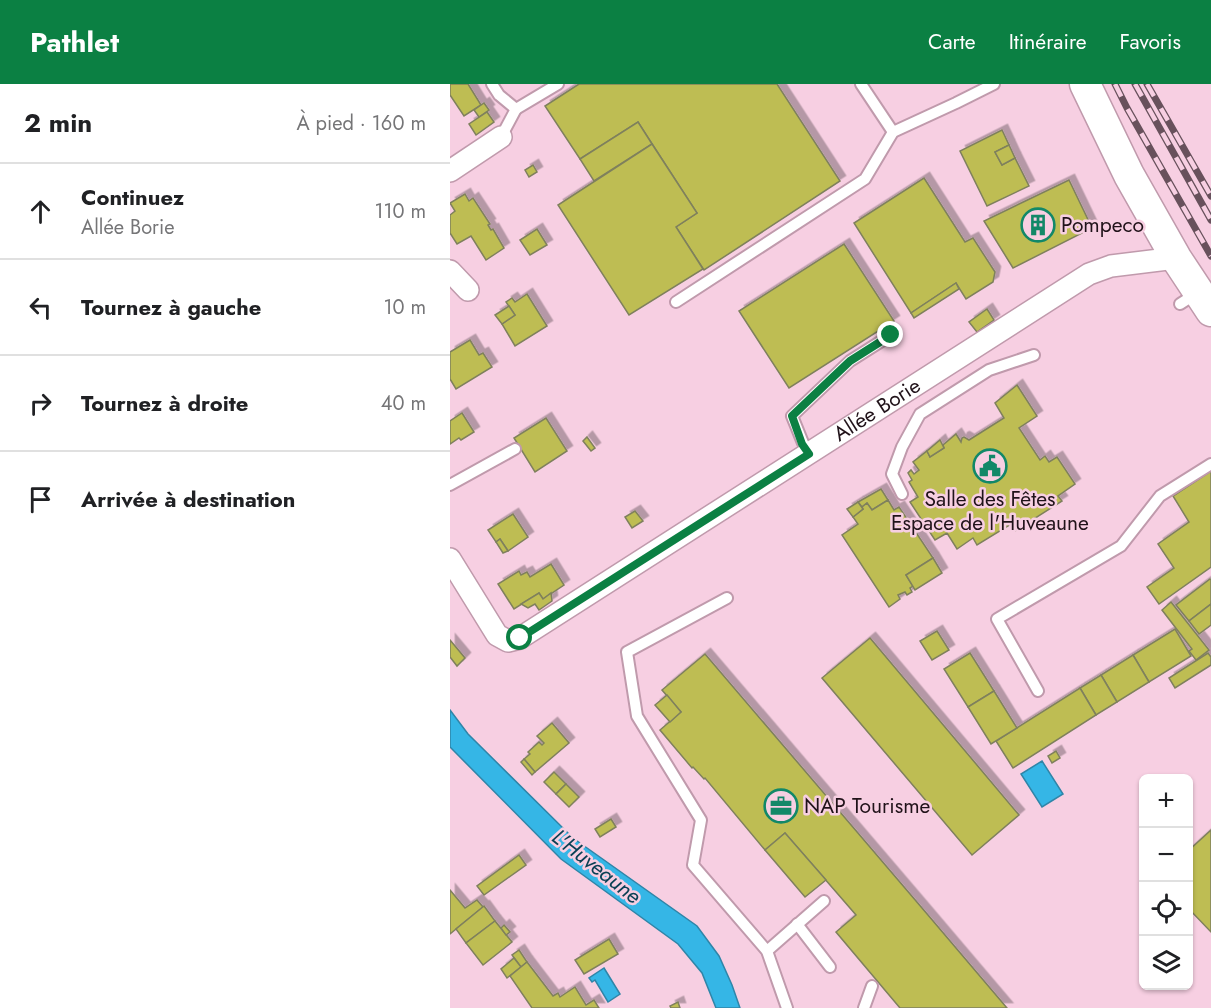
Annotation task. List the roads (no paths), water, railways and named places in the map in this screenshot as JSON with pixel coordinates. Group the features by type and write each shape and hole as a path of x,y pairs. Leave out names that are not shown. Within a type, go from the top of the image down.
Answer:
{"street":[{"path":"1084,84 1129,175 1176,258 1196,302"},
{"path":"450,171 501,137"},
{"name":"Allée Borie","path":"450,559 497,635 508,641 520,638 1089,274 1111,266 1176,258"},
{"path":"450,271 468,290"}],"lane":[{"path":"492,84 499,95 516,109"},
{"path":"501,137 516,109 558,84"},
{"path":"861,84 893,132"},
{"path":"676,302 865,178 893,132 991,85"},
{"path":"809,454 802,444 792,416 850,361 891,335"},
{"path":"902,494 892,474 902,447 920,414 989,370 1034,355"},
{"path":"450,485 515,449"},
{"path":"1038,692 997,619 1121,546 1160,495 1211,464"},
{"path":"728,598 627,652 637,716 701,820 693,865 767,951 787,1008"},
{"path":"767,951 824,901"},
{"path":"797,924 830,967"},
{"path":"864,1008 872,986"}],"water":[{"name":"L'Huveaune","path":"450,710 468,734 573,838 697,926 719,956 740,1008 716,1008 702,973 678,944 561,859 450,747"},
{"path":"1042,761 1063,794 1042,807 1021,774"},
{"path":"604,968 620,994 608,1002 595,980 592,982 589,978"}],"railway":[{"path":"1115,84 1211,256"},
{"path":"1135,84 1211,220"},
{"path":"1147,84 1211,196"}],"place":[{"name":"Pompeco","path":"1038,225"},
{"name":"Salle des Fêtes Espace de l'Huveaune","path":"990,466"},
{"name":"NAP Tourisme","path":"781,806"}]}
